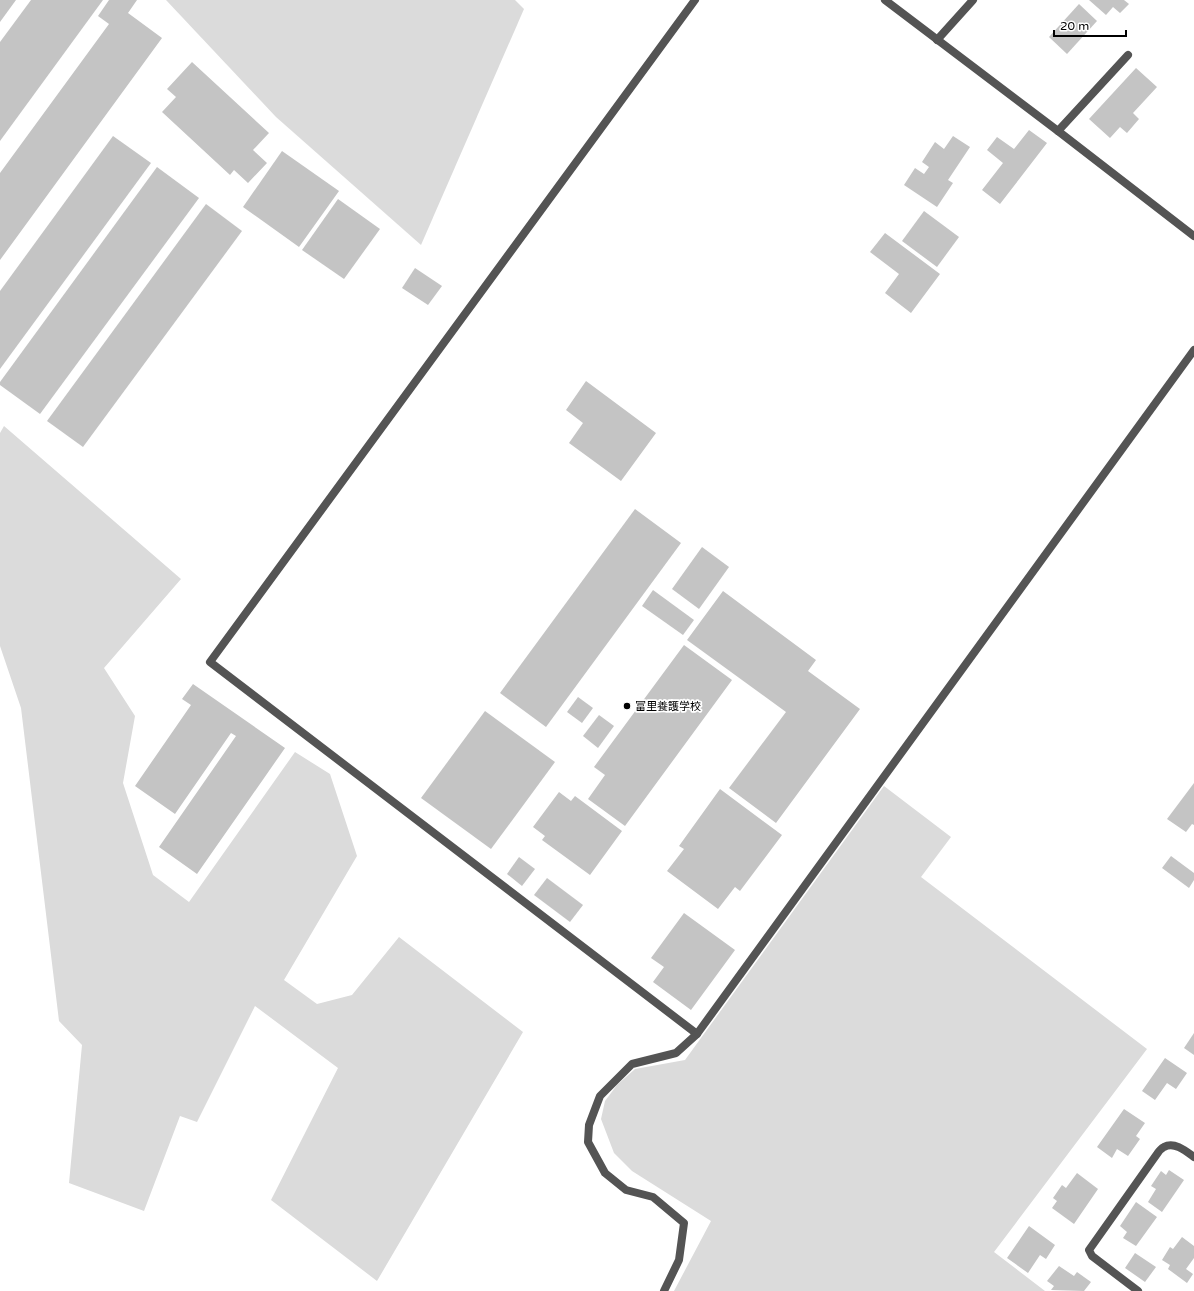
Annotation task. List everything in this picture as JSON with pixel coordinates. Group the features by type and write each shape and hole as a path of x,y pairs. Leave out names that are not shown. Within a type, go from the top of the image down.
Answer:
{"street":[{"path":"695,0 210,662 697,1034"},
{"path":"884,0 1194,236"},
{"path":"937,40 973,0"},
{"path":"1058,131 1128,55"},
{"path":"664,1291 679,1260 684,1223 653,1197 626,1190 605,1173 588,1142 589,1125 600,1096 632,1064 676,1054 697,1034 1194,350"},
{"path":"1138,1291 1092,1256 1089,1250 1157,1154 1165,1146 1174,1145 1183,1149 1194,1157"}],"shaded area":[{"path":"166,0 515,0 524,9 421,245 276,117"},
{"path":"4,426 181,579 104,668 135,716 123,783 153,875 189,902 295,752 330,774 357,856 284,980 317,1004 352,995 399,937 523,1032 377,1281 271,1200 338,1068 255,1006 197,1122 180,1116 144,1211 69,1183 82,1045 59,1021 21,708 0,646 0,433"},
{"path":"884,786 951,837 921,877 1147,1049 994,1252 1045,1291 674,1291 711,1221 632,1171 614,1153 601,1119 605,1101 617,1085 635,1069 685,1060"}],"building":[{"path":"0,0 16,0 0,22"},
{"path":"31,0 103,0 0,141 0,42"},
{"path":"109,0 137,0 128,13 162,38 0,260 0,173 109,24 98,16"},
{"path":"1089,0 1124,0 1129,4 1120,13 1113,7 1106,15"},
{"path":"1079,4 1097,21 1067,54 1049,37"},
{"path":"192,62 269,133 253,150 267,163 248,183 234,170 230,175 162,112 176,97 167,89"},
{"path":"1136,68 1157,87 1133,113 1139,119 1127,133 1120,127 1110,138 1089,119"},
{"path":"1029,130 1047,143 1000,204 982,190 1003,163 987,150 997,137 1014,149"},
{"path":"113,136 151,163 0,369 0,291"},
{"path":"953,136 970,147 948,180 953,183 937,207 904,185 915,168 924,174 929,167 922,162 935,142 944,149"},
{"path":"282,151 339,191 299,247 243,207"},
{"path":"157,167 199,198 40,414 0,385 0,382"},
{"path":"338,199 380,229 344,279 302,250"},
{"path":"206,204 242,231 83,447 47,421"},
{"path":"924,211 959,237 937,267 902,241"},
{"path":"885,233 940,274 911,313 885,293 899,274 870,252"},
{"path":"415,268 442,286 428,305 402,288"},
{"path":"586,381 656,433 621,481 569,443 583,423 566,410"},
{"path":"635,509 681,543 546,727 500,693"},
{"path":"702,547 729,567 699,609 672,589"},
{"path":"653,590 694,620 683,635 642,606"},
{"path":"723,591 816,660 808,671 860,709 776,823 729,788 786,712 687,640"},
{"path":"684,645 732,680 625,826 588,799 605,775 594,767"},
{"path":"193,684 285,748 197,874 159,847 236,736 231,733 175,814 135,786 191,705 182,699"},
{"path":"578,697 593,708 582,723 567,712"},
{"path":"485,711 555,762 491,849 421,798"},
{"path":"599,715 614,726 598,748 583,736"},
{"path":"1194,783 1194,825 1192,824 1186,832 1167,819"},
{"path":"720,789 782,835 740,891 735,887 718,909 667,871 684,849 679,846"},
{"path":"559,792 571,801 575,796 622,831 590,875 542,840 545,836 533,827"},
{"path":"1171,856 1194,873 1194,880 1189,888 1162,868"},
{"path":"519,857 535,869 522,886 507,874"},
{"path":"547,878 583,905 570,922 534,895"},
{"path":"684,913 735,950 691,1010 653,982 664,967 651,958"},
{"path":"1194,1033 1194,1055 1184,1048"},
{"path":"1165,1058 1187,1073 1176,1089 1167,1083 1155,1100 1142,1091"},
{"path":"1124,1109 1145,1123 1136,1136 1140,1139 1128,1156 1117,1149 1112,1158 1097,1147"},
{"path":"1169,1170 1184,1180 1162,1212 1148,1202 1156,1189 1151,1186 1161,1171 1166,1175"},
{"path":"1077,1173 1098,1189 1074,1224 1052,1208 1057,1201 1053,1198 1062,1185 1066,1188"},
{"path":"1136,1202 1157,1217 1136,1246 1123,1238 1127,1232 1120,1226"},
{"path":"1029,1226 1055,1245 1046,1259 1040,1255 1028,1273 1007,1258"},
{"path":"1182,1237 1194,1246 1194,1258 1186,1269 1193,1274 1187,1283 1168,1269 1170,1265 1162,1260 1170,1247 1173,1249"},
{"path":"1135,1253 1156,1267 1145,1282 1125,1268"},
{"path":"1059,1266 1074,1276 1077,1272 1091,1282 1084,1291 1051,1290 1054,1286 1047,1281"}],"place":[{"name":"富里養護学校","path":"627,706"}]}
